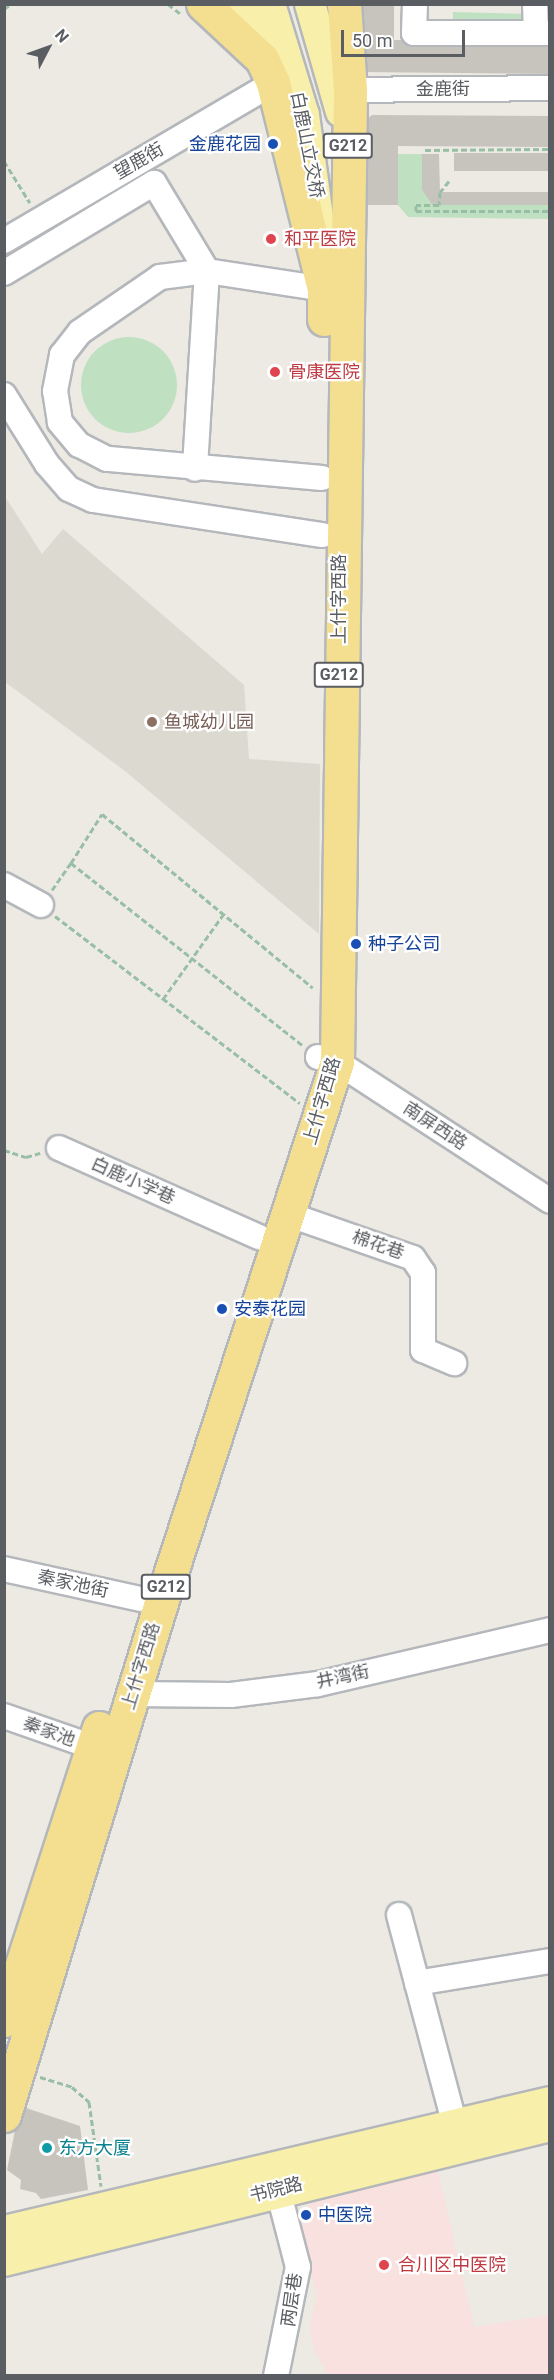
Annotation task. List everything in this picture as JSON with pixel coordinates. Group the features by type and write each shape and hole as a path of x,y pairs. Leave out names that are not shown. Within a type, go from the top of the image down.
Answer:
{"highway":[{"name":"G212","path":"203,4 262,59 273,83"},
{"name":"上什字西路","path":"4,2020 11,1981 93,1748 302,1105 327,1060 318,992 322,478 334,289 348,156 344,90 344,4"},
{"name":"上什字西路","path":"4,2115 133,1694 287,1214 327,1060 334,289 273,83"}],"main road":[{"name":"G212","path":"244,4 273,83"},
{"name":"白鹿山立交桥","path":"270,4 304,115 334,289"},
{"name":"白鹿山立交桥","path":"288,4 323,112 334,289"},
{"path":"310,4 344,90"},
{"name":"书院路","path":"4,2231 549,2102"},
{"name":"书院路","path":"4,2261 278,2190 549,2126"}],"street":[{"path":"415,4 414,33 542,33 535,4"},
{"name":"望鹿街","path":"4,241 273,83"},
{"name":"金鹿街","path":"344,90 549,88"},
{"path":"4,273 154,183 207,272 195,469"},
{"path":"322,478 195,469 107,459 80,445 60,422 55,391 62,355 80,332 160,277 207,272 334,289"},
{"path":"4,395 47,464 69,489 93,500 322,535"},
{"path":"4,885 41,905"},
{"name":"南屏西路","path":"327,1060 549,1201"},
{"name":"白鹿小学巷","path":"59,1148 259,1238"},
{"name":"棉花巷","path":"287,1214 420,1264 423,1350 453,1363"},
{"name":"秦家池街","path":"4,1569 141,1599"},
{"name":"井湾街","path":"133,1694 231,1695 318,1684 549,1630"},
{"name":"秦家池","path":"4,1716 93,1748"},
{"path":"399,1915 455,2126"},
{"path":"417,1983 549,1961"},
{"name":"两层巷","path":"276,2376 298,2267 278,2190"}],"path":[{"path":"4,9 11,4"},
{"path":"425,150 549,149"},
{"path":"4,161 40,219"},
{"path":"449,181 440,192 439,205 416,205 416,211 549,211"},
{"path":"302,1105 41,905 102,814 318,992"},
{"path":"71,863 190,957 327,1060"},
{"path":"163,999 190,957 224,914"},
{"path":"4,1150 26,1157 59,1148"},
{"path":"19,2070 72,2087 89,2102 104,2206"}],"shaded area":[{"name":"鱼城幼儿园","path":"4,495 42,554 63,529 244,685 249,759 320,764 319,934 125,771 5,682"},
{"name":"合川区中医院","path":"434,2154 474,2327 549,2315 549,2375 328,2375 316,2354 309,2328 317,2297 300,2234 316,2181"}],"green space":[{"path":"453,12 528,14 528,27 453,25"},
{"path":"398,154 422,154 422,190 432,205 549,205 549,219 408,217 398,205"},
{"path":"129,337 147,341 163,351 173,367 177,385 173,403 163,419 147,429 129,433 111,429 95,419 85,403 81,385 85,367 95,351 111,341"}],"building":[{"path":"361,4 394,4 394,40 550,41 550,74 361,72"},
{"path":"372,115 550,116 550,147 398,146 398,205 357,205 357,127"},
{"path":"454,153 550,153 550,171 454,171"},
{"path":"422,154 439,154 440,192 550,192 550,205 432,205 422,190"},
{"name":"东方大厦","path":"20,2106 80,2126 88,2190 41,2199 36,2193 20,2189 21,2180 7,2170"}],"place":[{"name":"金鹿花园","path":"273,144"},
{"name":"和平医院","path":"271,239"},
{"name":"骨康医院","path":"275,372"},
{"name":"鱼城幼儿园","path":"152,722"},
{"name":"种子公司","path":"356,944"},
{"name":"安泰花园","path":"222,1309"},
{"name":"东方大厦","path":"47,2148"},
{"name":"中医院","path":"306,2215"},
{"name":"合川区中医院","path":"384,2265"}]}
